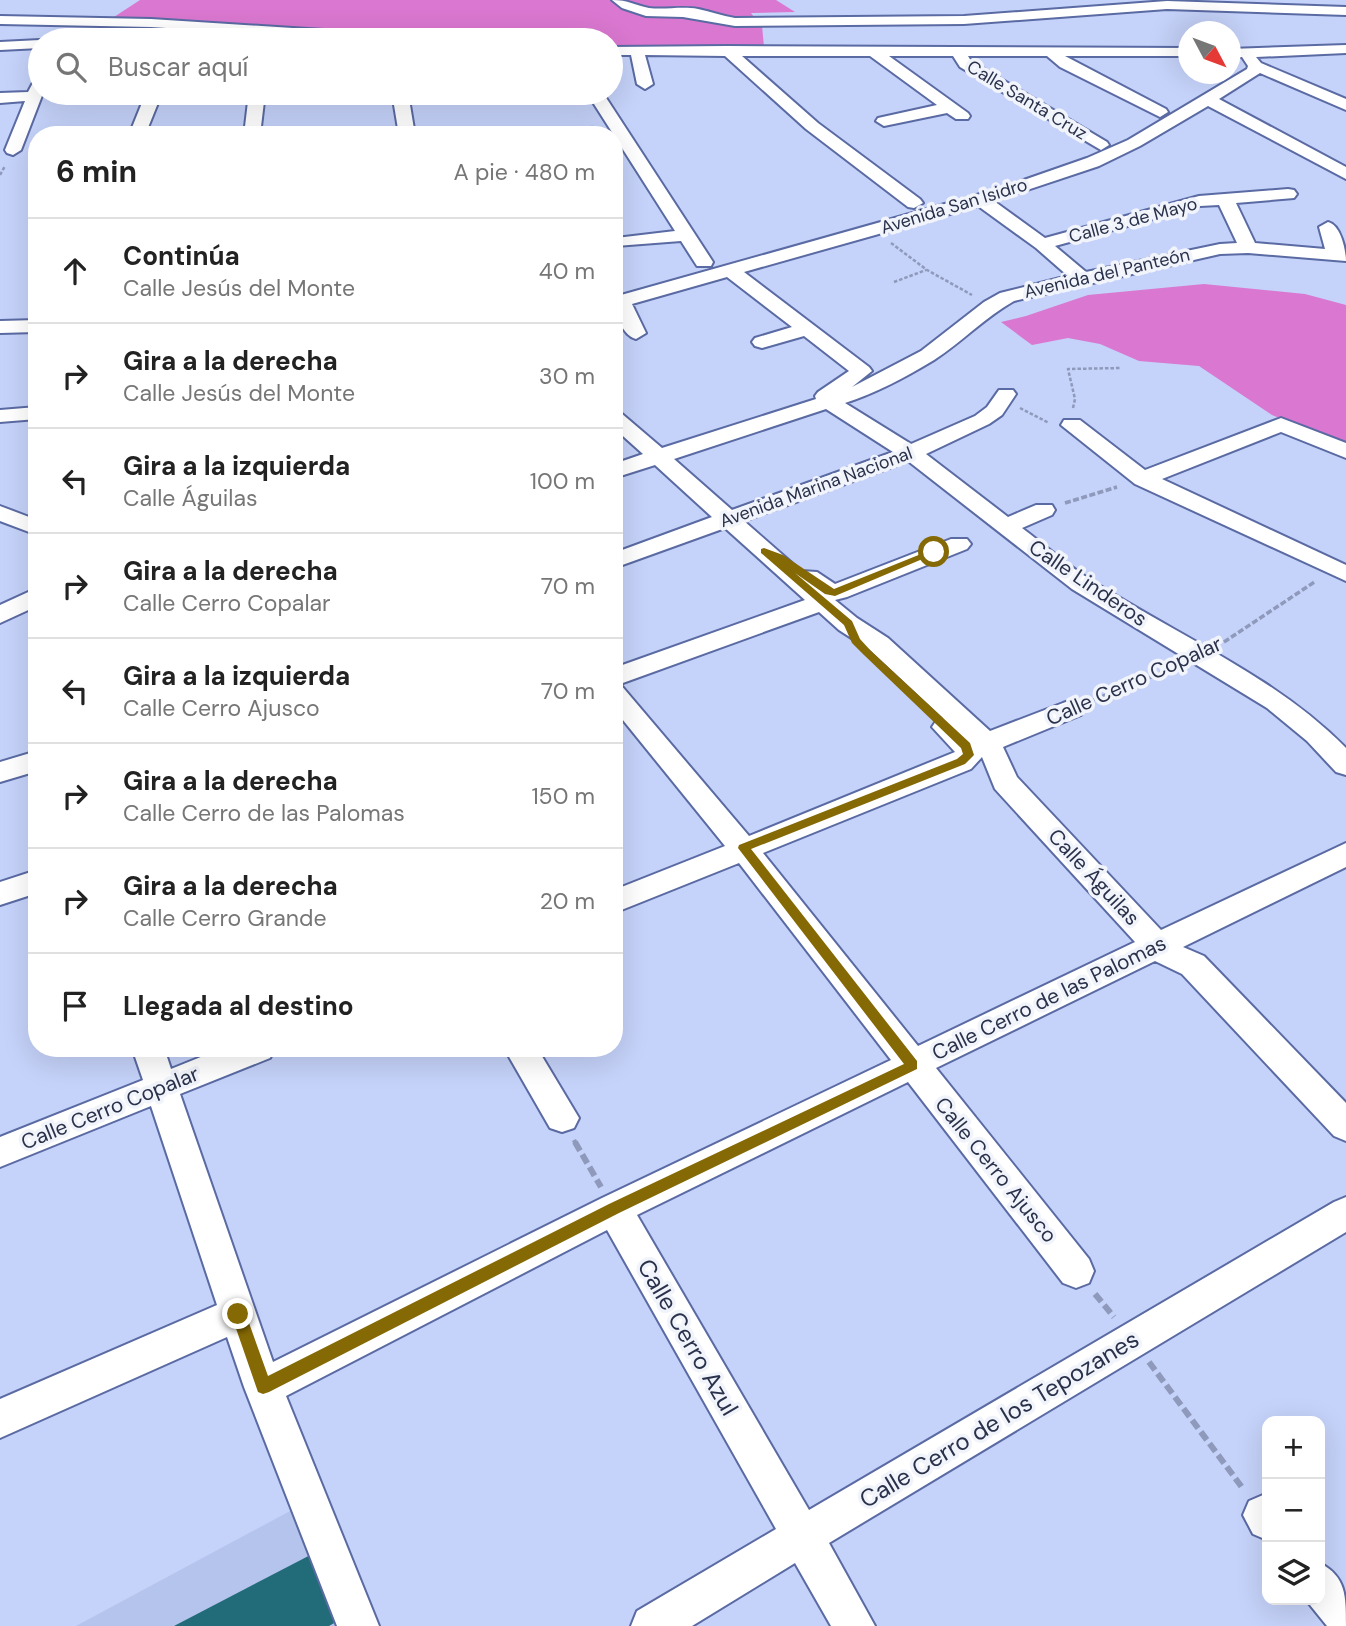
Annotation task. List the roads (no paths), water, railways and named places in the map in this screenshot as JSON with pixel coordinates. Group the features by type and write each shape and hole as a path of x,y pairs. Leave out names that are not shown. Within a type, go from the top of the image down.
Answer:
{"street":[{"path":"619,0 639,10 682,13 711,19 836,17 876,22 964,20 1167,5 1346,11"},
{"path":"836,17 853,5 876,22"},
{"path":"0,20 118,28"},
{"path":"0,46 28,45"},
{"path":"1244,57 1346,49"},
{"path":"727,50 812,126 914,203"},
{"path":"871,50 955,112 884,121"},
{"path":"623,51 1178,52"},
{"path":"637,51 645,84"},
{"name":"Calle Santa Cruz","path":"957,51 965,64 1101,145"},
{"path":"1050,51 1065,64 1160,112"},
{"path":"1244,57 1346,105"},
{"name":"Avenida San Isidro","path":"623,301 981,200 1115,153 1253,72 1244,57"},
{"path":"1327,96 1346,88"},
{"path":"0,98 28,91"},
{"path":"1207,99 1346,174"},
{"path":"28,104 6,150 28,149"},
{"path":"141,126 149,105"},
{"path":"253,126 256,105"},
{"path":"402,105 406,126"},
{"path":"602,105 616,126"},
{"path":"623,137 704,262"},
{"name":"Calle 3 de Mayo","path":"1042,244 1199,201 1288,194"},
{"path":"981,200 1042,244 1082,278"},
{"path":"1226,200 1248,248"},
{"path":"1328,227 1341,256"},
{"path":"623,242 686,235"},
{"name":"Avenida del Panteón","path":"623,468 861,391 928,355 991,306 1026,291 1195,253 1248,248 1341,256"},
{"path":"731,271 804,330 862,371 825,396 829,402"},
{"path":"623,312 636,333"},
{"path":"762,342 804,330"},
{"name":"Avenida Marina Nacional","path":"623,558 910,453 982,420 995,411 1006,394"},
{"name":"Calle Linderos","path":"829,402 910,453 1080,584 1298,718 1346,765"},
{"path":"0,416 28,414"},
{"path":"1143,479 1281,424 1346,451"},
{"path":"1072,425 1143,479 1341,571"},
{"name":"Calle Águilas","path":"623,426 848,624 879,644 978,749 994,754 1005,782 1156,945 1193,965 1346,1126"},
{"path":"0,512 28,505"},
{"path":"1006,526 1044,510"},
{"path":"0,512 28,524"},
{"path":"764,551 780,558 828,592 835,593 959,544"},
{"path":"0,615 28,601"},
{"path":"623,674 824,602"},
{"name":"Calle Cerro Ajusco","path":"623,702 743,848 1076,1271"},
{"name":"Calle Cerro Copalar","path":"623,898 961,762 978,749 1072,709"},
{"path":"0,772 28,764"},
{"name":"Calle Cerro de las Palomas","path":"263,1387 614,1209 1346,854"},
{"path":"0,894 28,884"},
{"path":"151,1057 263,1387 358,1626"},
{"name":"Calle Cerro Copalar","path":"0,1152 237,1057"},
{"path":"525,1057 562,1118"},
{"name":"Calle Cerro Azul","path":"614,1209 854,1626"},
{"name":"Calle Cerro de los Tepozanes","path":"652,1626 1346,1213"},
{"path":"0,1419 238,1314"},
{"path":"1325,1590 1346,1616"}]}
